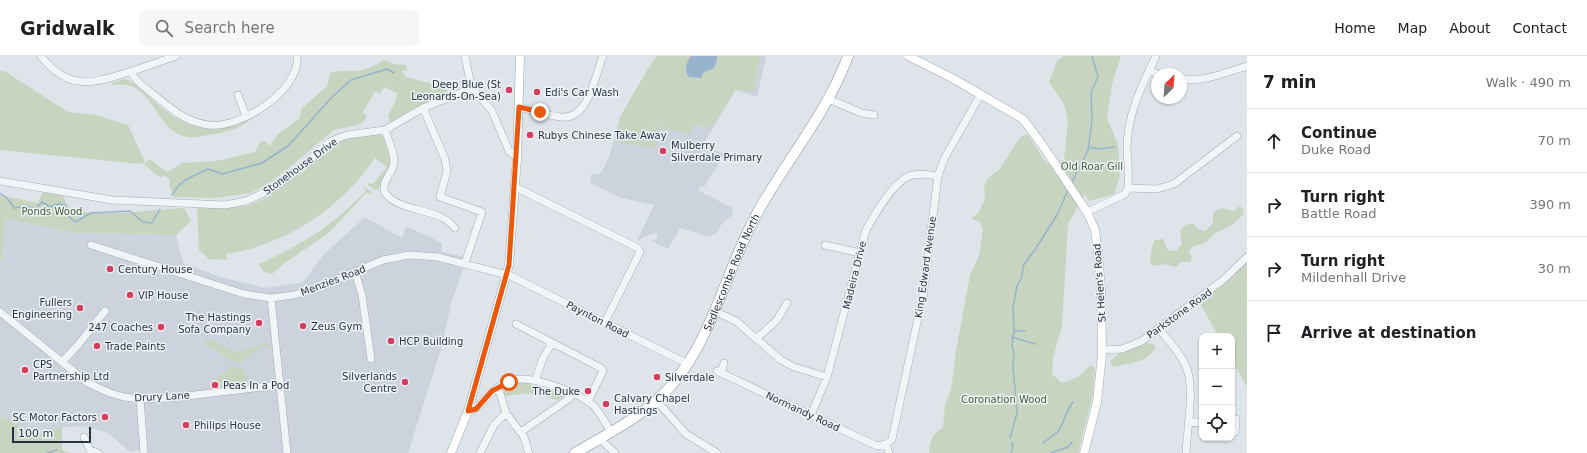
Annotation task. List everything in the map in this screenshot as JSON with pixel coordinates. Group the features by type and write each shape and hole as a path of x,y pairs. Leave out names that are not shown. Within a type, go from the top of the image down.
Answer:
{"highway":[{"name":"Sedlescombe Road North","path":"575,453 600,439 657,401 688,364 714,311 757,214 776,180 830,99 848,56"}],"main road":[{"path":"451,453 468,411 507,274 513,230 520,56"},
{"name":"St Helen's Road","path":"908,56 981,94 1023,119 1080,201 1095,230 1101,290 1102,350 1099,386 1084,453"}],"street":[{"path":"41,56 54,71 64,78 74,82 94,83 176,56"},
{"path":"131,71 138,81 172,111 187,120 215,125 231,122 246,116 272,99 289,84 297,69 297,56"},
{"path":"466,56 471,86 492,111 510,151 517,158"},
{"path":"519,107 562,117 576,114 587,102 603,56"},
{"path":"1087,212 1125,194 1128,188 1127,150 1131,115 1134,103 1156,56"},
{"path":"1187,80 1203,78 1247,66"},
{"name":"Stonehouse Drive","path":"0,181 112,200 225,205 246,201 268,191 295,172 331,141 338,137 355,133 385,130 423,108 468,90 471,86"},
{"name":"King Edward Avenue","path":"886,444 892,439 894,432 923,296 938,176 944,159 981,94"},
{"path":"238,95 246,116"},
{"path":"830,99 862,113 874,115"},
{"path":"423,108 445,159 447,171 440,197 482,212 465,263"},
{"path":"385,130 394,160 394,165 384,182 385,193 391,199 400,203 447,219 455,228"},
{"path":"1128,188 1157,188 1174,184 1237,136"},
{"name":"Madeira Drive","path":"811,415 827,377 866,230 874,214 902,179 912,175 924,174 938,176"},
{"path":"515,187 638,248 640,252 605,322"},
{"name":"Menzies Road","path":"91,245 244,294 271,298 294,295 383,260 409,255 438,257 507,274"},
{"path":"825,245 860,253"},
{"name":"Parkstone Road","path":"1102,350 1116,350 1131,346 1159,329 1223,280 1247,257"},
{"path":"355,272 362,295 371,359"},
{"name":"Paynton Road","path":"507,274 688,364"},
{"path":"271,298 287,453"},
{"path":"756,339 777,320 787,303"},
{"path":"62,362 78,345 105,311"},
{"path":"714,311 736,322 767,350 781,360 794,367 827,377"},
{"name":"Drury Lane","path":"0,312 92,386 110,393 140,399 170,398 280,385"},
{"path":"516,324 601,368 603,371 588,402"},
{"path":"1159,329 1180,356 1188,373 1190,389 1186,453"},
{"path":"535,381 543,358 552,343"},
{"name":"Normandy Road","path":"724,364 719,372 876,446 886,444"},
{"path":"468,411 476,409 487,395 498,387 517,380 535,381 573,394 588,402 601,416 611,432"},
{"path":"498,387 506,413 527,442 529,453"},
{"path":"521,432 567,400 573,394"},
{"path":"140,399 144,453"},
{"path":"657,401 686,434 717,453"},
{"path":"480,453 494,426 506,413"},
{"path":"1188,422 1199,423"},
{"path":"84,437 90,450 98,453"},
{"path":"600,439 615,453"},
{"path":"886,444 889,453"}],"shaded area":[{"name":"Mulberry Silverdale Primary","path":"657,56 766,56 757,97 736,90 703,144 708,148 725,154 704,187 701,186 698,190 732,208 733,214 721,225 717,233 709,237 680,228 668,249 652,241 658,238 656,233 646,236 638,241 637,240 654,205 621,198 591,183 590,175 601,173 609,157 620,117"},
{"path":"365,217 402,238 406,226 442,243 441,251 467,258 451,304 441,349 408,453 140,453 140,450 130,452 108,433 83,426 62,427 40,435 0,416 0,261 2,260 5,219 77,233 176,235 183,263 220,277 266,288 303,282 323,255"}],"green space":[{"path":"657,56 760,56 754,91 735,90 713,126 703,127 693,124 691,134 659,127 660,123 631,119 659,124 655,148 617,142 620,117"},
{"name":"Coronation Wood","path":"1064,56 1121,56 1112,84 1107,119 1118,144 1120,176 1114,194 1089,201 1085,194 1068,224 1062,326 1053,358 1052,374 1062,383 1078,377 1091,365 1095,368 1093,394 1078,453 929,453 932,438 943,427 945,405 951,390 956,351 970,275 979,255 983,230 979,221 971,219 979,212 985,199 984,186 988,178 1000,169 1018,140 1023,135 1028,135 1047,164 1064,160 1068,122 1064,104 1049,82 1057,61"},
{"path":"384,60 393,64 406,65 407,70 402,71 406,77 445,87 448,95 424,106 415,107 390,123 388,116 396,100 397,93 384,87 380,94 375,91 363,112 367,117 361,124 334,130 284,172 268,184 251,193 214,198 174,197 169,185 170,180 165,176 159,177 144,164 150,159 167,172 182,163 216,161 255,152 260,142 265,141 270,146 278,134 300,118 301,109 327,86 330,73 362,70 374,66"},
{"path":"0,71 6,72 68,112 96,115 128,125 145,162 141,164 0,150"},
{"path":"124,79 129,80 173,116 185,123 198,127 212,129 227,127 239,123 258,113 248,122 233,129 221,133 187,137 176,133 167,125 146,97 138,90 127,85 113,85 112,83"},
{"path":"379,135 383,137 391,161 379,189 375,190 368,185 368,183 373,184 387,167 375,158 346,193 329,208 291,233 270,242 226,254 227,260 209,259 199,250 197,210 199,208 247,206 270,196 292,177 301,174 325,150 338,141 355,136"},
{"path":"364,187 371,192 371,195 367,192 330,232 282,265 272,274 263,271 259,264 304,241 341,215 366,191"},
{"name":"Ponds Wood","path":"43,192 63,196 68,206 79,212 123,213 184,208 191,221 176,235 77,233 5,219 2,261 0,261 0,195 38,203"},
{"path":"1240,206 1243,209 1243,215 1206,242 1192,247 1189,252 1192,258 1190,262 1182,262 1175,267 1165,264 1153,266 1150,262 1152,247 1155,240 1163,239 1167,249 1176,251 1182,244 1180,231 1185,225 1193,223 1197,229 1205,231 1213,223 1213,215 1216,210 1223,208 1233,211"},
{"path":"1247,260 1247,387 1235,365 1235,333 1216,333 1199,301 1223,284"},
{"path":"206,339 214,340 228,349 235,351 243,351 264,343 269,343 271,345 267,348 265,345 238,364 204,344"},
{"path":"1142,343 1154,344 1155,348 1147,357 1137,362 1114,367 1110,363 1112,359 1120,353"},
{"path":"233,365 237,370 241,367 249,378 246,379 246,383 210,387 215,380"},
{"path":"523,382 566,395 558,400 530,393 504,396 504,388 514,383"},
{"path":"0,416 40,435 62,427 62,450 70,453 0,453"}],"water":[{"path":"691,56 717,56 716,64 714,68 703,73 701,78 689,77 686,72 686,66"}],"waterway":[{"path":"1072,182 1088,151 1092,120 1091,92 1098,77 1092,56"},
{"path":"172,195 183,182 208,169 222,174 262,163 288,146 332,97 351,80 387,69 394,73"},
{"path":"1088,147 1099,149 1114,147"},
{"path":"1010,438 1017,413 1013,367 1014,355 1012,345 1014,330 1013,308 1017,286 1022,277 1023,266 1057,215 1068,190"},
{"path":"0,193 7,198 14,208 26,206 35,209 42,202 50,207 58,204 65,205 66,207 63,211 75,222 91,213 130,211 143,222 152,223 160,209"},
{"path":"1014,331 1025,331"},
{"path":"1012,337 1035,344"},
{"path":"1043,443 1059,431 1073,402"},
{"path":"1011,453 1013,446 1012,442"},
{"path":"1051,453 1068,447 1072,442"},
{"path":"47,453 57,450"}],"place":[{"name":"Deep Blue (St Leonards-On-Sea)","path":"509,90"},
{"name":"Edi's Car Wash","path":"537,92"},
{"name":"Rubys Chinese Take Away","path":"530,135"},
{"name":"Mulberry Silverdale Primary","path":"663,151"},
{"name":"Century House","path":"110,269"},
{"name":"VIP House","path":"130,295"},
{"name":"Fullers Engineering","path":"80,308"},
{"name":"The Hastings Sofa Company","path":"259,323"},
{"name":"Zeus Gym","path":"303,326"},
{"name":"247 Coaches","path":"161,327"},
{"name":"HCP Building","path":"391,341"},
{"name":"Trade Paints","path":"97,346"},
{"name":"CPS Partnership Ltd","path":"25,370"},
{"name":"Silverdale","path":"657,377"},
{"name":"Silverlands Centre","path":"405,382"},
{"name":"Peas In a Pod","path":"215,385"},
{"name":"The Duke","path":"588,391"},
{"name":"Calvary Chapel Hastings","path":"606,404"},
{"name":"SC Motor Factors","path":"105,417"},
{"name":"Philips House","path":"186,425"}],"route":[{"path":"509,382 498,387 487,395 476,409 473,411 468,411 496,318 509,265 513,230 519,107 540,112"}],"park label":[{"name":"Old Roar Gill","path":"1092,166"}]}
